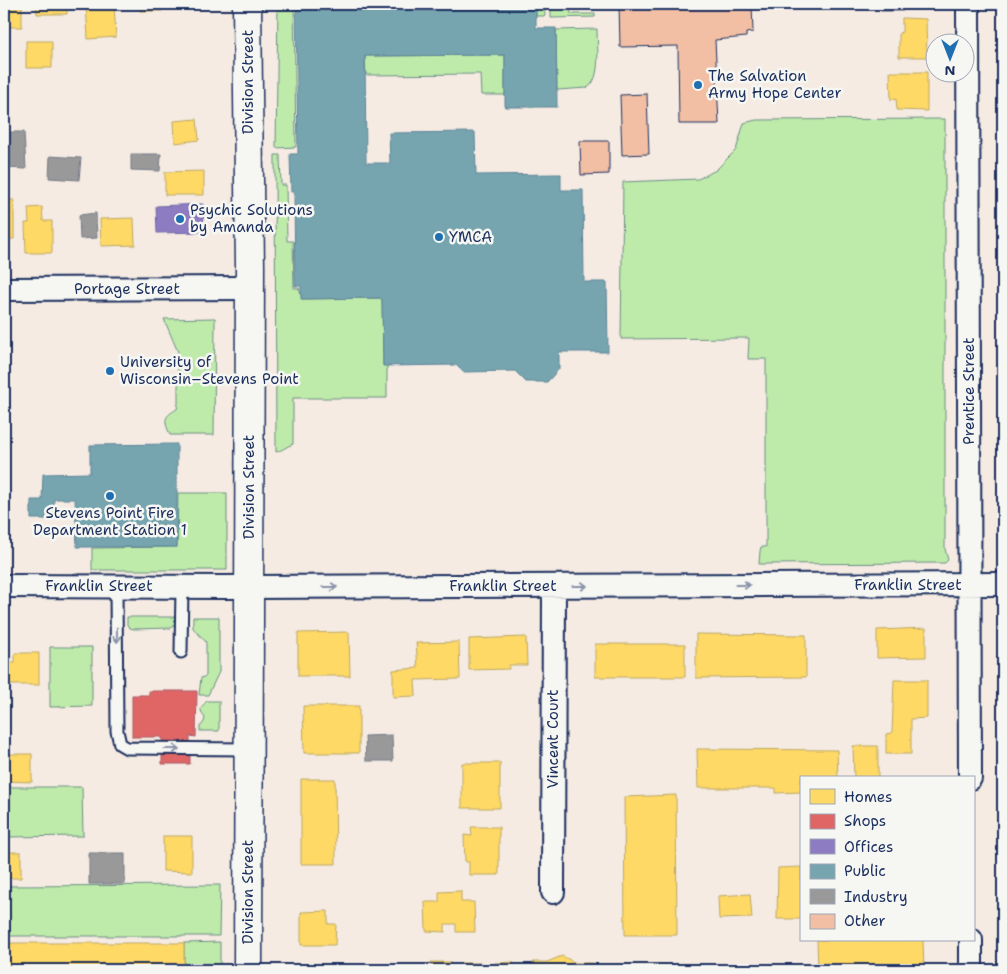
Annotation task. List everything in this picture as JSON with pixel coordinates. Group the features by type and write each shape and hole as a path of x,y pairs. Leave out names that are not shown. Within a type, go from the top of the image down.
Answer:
{"main road":[{"name":"Division Street","path":"247,4 250,288 248,970"}],"street":[{"name":"Prentice Street","path":"968,4 970,776"},
{"name":"Portage Street","path":"4,289 250,288"},
{"name":"Franklin Street","path":"4,586 1003,584"},
{"name":"Vincent Court","path":"553,892 554,586"},
{"path":"971,942 971,970"}],"lane":[{"path":"116,586 117,731 120,744 132,749 248,749"},
{"path":"181,652 182,587"}],"green space":[{"path":"278,4 294,4 296,147 276,148"},
{"path":"536,4 544,4 545,16 536,16"},
{"path":"551,4 570,4 571,14 595,14 595,17 551,18"},
{"path":"597,29 598,62 592,84 587,88 557,90 556,30"},
{"path":"505,55 505,95 481,95 480,74 366,75 365,56"},
{"path":"945,119 945,549 948,560 945,563 759,564 761,547 766,547 766,359 748,359 749,338 621,339 623,182 698,179 716,170 736,150 744,123 756,120"},
{"path":"275,155 280,155 281,185 286,185 287,241 293,241 294,288 299,288 302,299 380,298 382,300 383,365 387,366 387,398 293,398 293,444 276,452"},
{"path":"215,318 214,435 170,435 166,419 169,414 177,409 178,404 178,352 164,319"},
{"path":"178,493 227,493 227,570 92,570 92,548 177,547"},
{"path":"127,617 175,617 175,621 171,628 134,629 127,625"},
{"path":"193,617 219,617 219,672 208,695 199,695 201,678 206,676 206,642 193,628"},
{"path":"50,647 92,647 92,706 50,707"},
{"path":"207,701 219,701 219,731 200,731 205,718 201,709"},
{"path":"4,787 82,787 83,836 4,837"},
{"path":"220,885 219,936 4,936 4,886"},
{"path":"220,942 220,970 184,970 184,943"}],"building: Homes":[{"path":"36,4 67,4 67,14 37,14"},
{"path":"86,4 114,4 116,37 88,39"},
{"path":"140,4 162,4 162,11 140,11"},
{"path":"22,6 22,27 8,27 8,7"},
{"path":"902,18 926,19 924,57 899,57 899,33 902,32"},
{"path":"26,41 52,41 52,68 26,68"},
{"path":"890,72 924,72 924,82 927,82 927,111 897,110 896,98 891,100"},
{"path":"197,119 199,140 175,143 174,121"},
{"path":"204,171 204,195 165,195 165,172"},
{"path":"4,200 14,200 14,239 4,239"},
{"path":"42,207 43,221 52,221 52,253 26,253 25,223 29,223 28,208"},
{"path":"134,218 135,245 101,246 100,219"},
{"path":"926,628 926,657 877,658 877,630"},
{"path":"349,632 350,676 298,676 298,633"},
{"path":"696,634 806,635 806,677 696,678"},
{"path":"526,637 527,665 509,665 509,669 469,670 469,639"},
{"path":"459,642 460,679 415,680 416,696 393,697 393,670 418,668 416,643"},
{"path":"595,644 685,644 685,677 595,677"},
{"path":"15,653 39,653 39,685 4,685 4,663 15,663"},
{"path":"894,680 927,680 927,718 911,719 911,754 886,754 886,734 892,733"},
{"path":"303,706 359,706 359,753 304,753"},
{"path":"853,746 878,746 878,776 854,776"},
{"path":"697,749 837,750 838,776 800,776 800,792 776,793 776,788 698,788"},
{"path":"4,754 32,754 32,782 4,781"},
{"path":"462,763 500,763 500,808 462,808"},
{"path":"301,779 335,779 336,864 301,864"},
{"path":"676,795 677,935 625,935 624,797"},
{"path":"471,827 499,827 499,875 469,875 469,862 465,862 464,835 472,836"},
{"path":"163,836 192,836 192,872 163,871"},
{"path":"4,852 21,852 21,878 4,878"},
{"path":"800,867 800,919 777,919 778,868"},
{"path":"461,891 461,902 474,902 475,932 456,932 456,924 445,924 445,932 426,931 425,902 439,902 439,892"},
{"path":"750,894 752,918 719,919 718,896"},
{"path":"328,911 328,924 336,924 335,945 301,945 301,912"},
{"path":"817,942 923,942 924,970 818,969"},
{"path":"4,943 184,943 184,970 4,970"},
{"path":"562,956 576,963 592,963 592,970 533,970 533,962 547,962"},
{"path":"431,962 450,962 450,970 432,970"},
{"path":"513,962 514,970 495,970 495,963"},
{"path":"461,963 482,963 482,970 462,970"}],"building: Shops":[{"path":"149,691 197,691 196,737 190,736 190,764 162,764 162,737 132,737 132,695 149,695"}],"building: Offices":[{"name":"Psychic Solutions by Amanda","path":"203,204 204,232 157,233 156,206"}],"building: Public":[{"name":"YMCA","path":"296,4 536,4 536,28 556,28 557,107 505,107 505,55 365,56 366,163 390,163 389,133 475,132 476,175 561,174 561,190 583,190 584,282 607,282 608,352 559,352 559,369 547,382 526,382 515,371 463,372 456,365 383,366 382,300 380,298 301,299 301,286 295,286 294,192 291,192 290,154 298,154"},
{"name":"Stevens Point Fire Department Station 1","path":"177,444 177,547 77,547 75,499 54,499 54,519 31,519 31,500 42,500 43,474 90,473 90,445"}],"building: Industry":[{"path":"881,4 903,4 903,11 881,11"},
{"path":"4,132 24,132 26,169 4,168"},
{"path":"131,154 161,154 160,171 131,170"},
{"path":"50,156 81,158 79,180 49,178"},
{"path":"96,213 97,238 80,239 79,215"},
{"path":"4,689 7,689 7,712 4,712"},
{"path":"392,735 393,761 366,761 365,736"},
{"path":"89,853 125,853 125,884 89,884"},
{"path":"625,965 628,970 614,970"}],"building: Other":[{"name":"The Salvation Army Hope Center","path":"619,4 752,4 753,32 746,33 746,37 715,40 719,124 679,124 678,46 620,47"},
{"path":"647,94 649,154 622,155 620,95"},
{"path":"580,141 609,141 609,174 581,175"}],"place":[{"name":"The Salvation Army Hope Center","path":"698,85"},
{"name":"Psychic Solutions by Amanda","path":"180,219"},
{"name":"YMCA","path":"439,237"},
{"name":"University of Wisconsin–Stevens Point","path":"110,371"},
{"name":"Stevens Point Fire Department Station 1","path":"110,496"}]}
